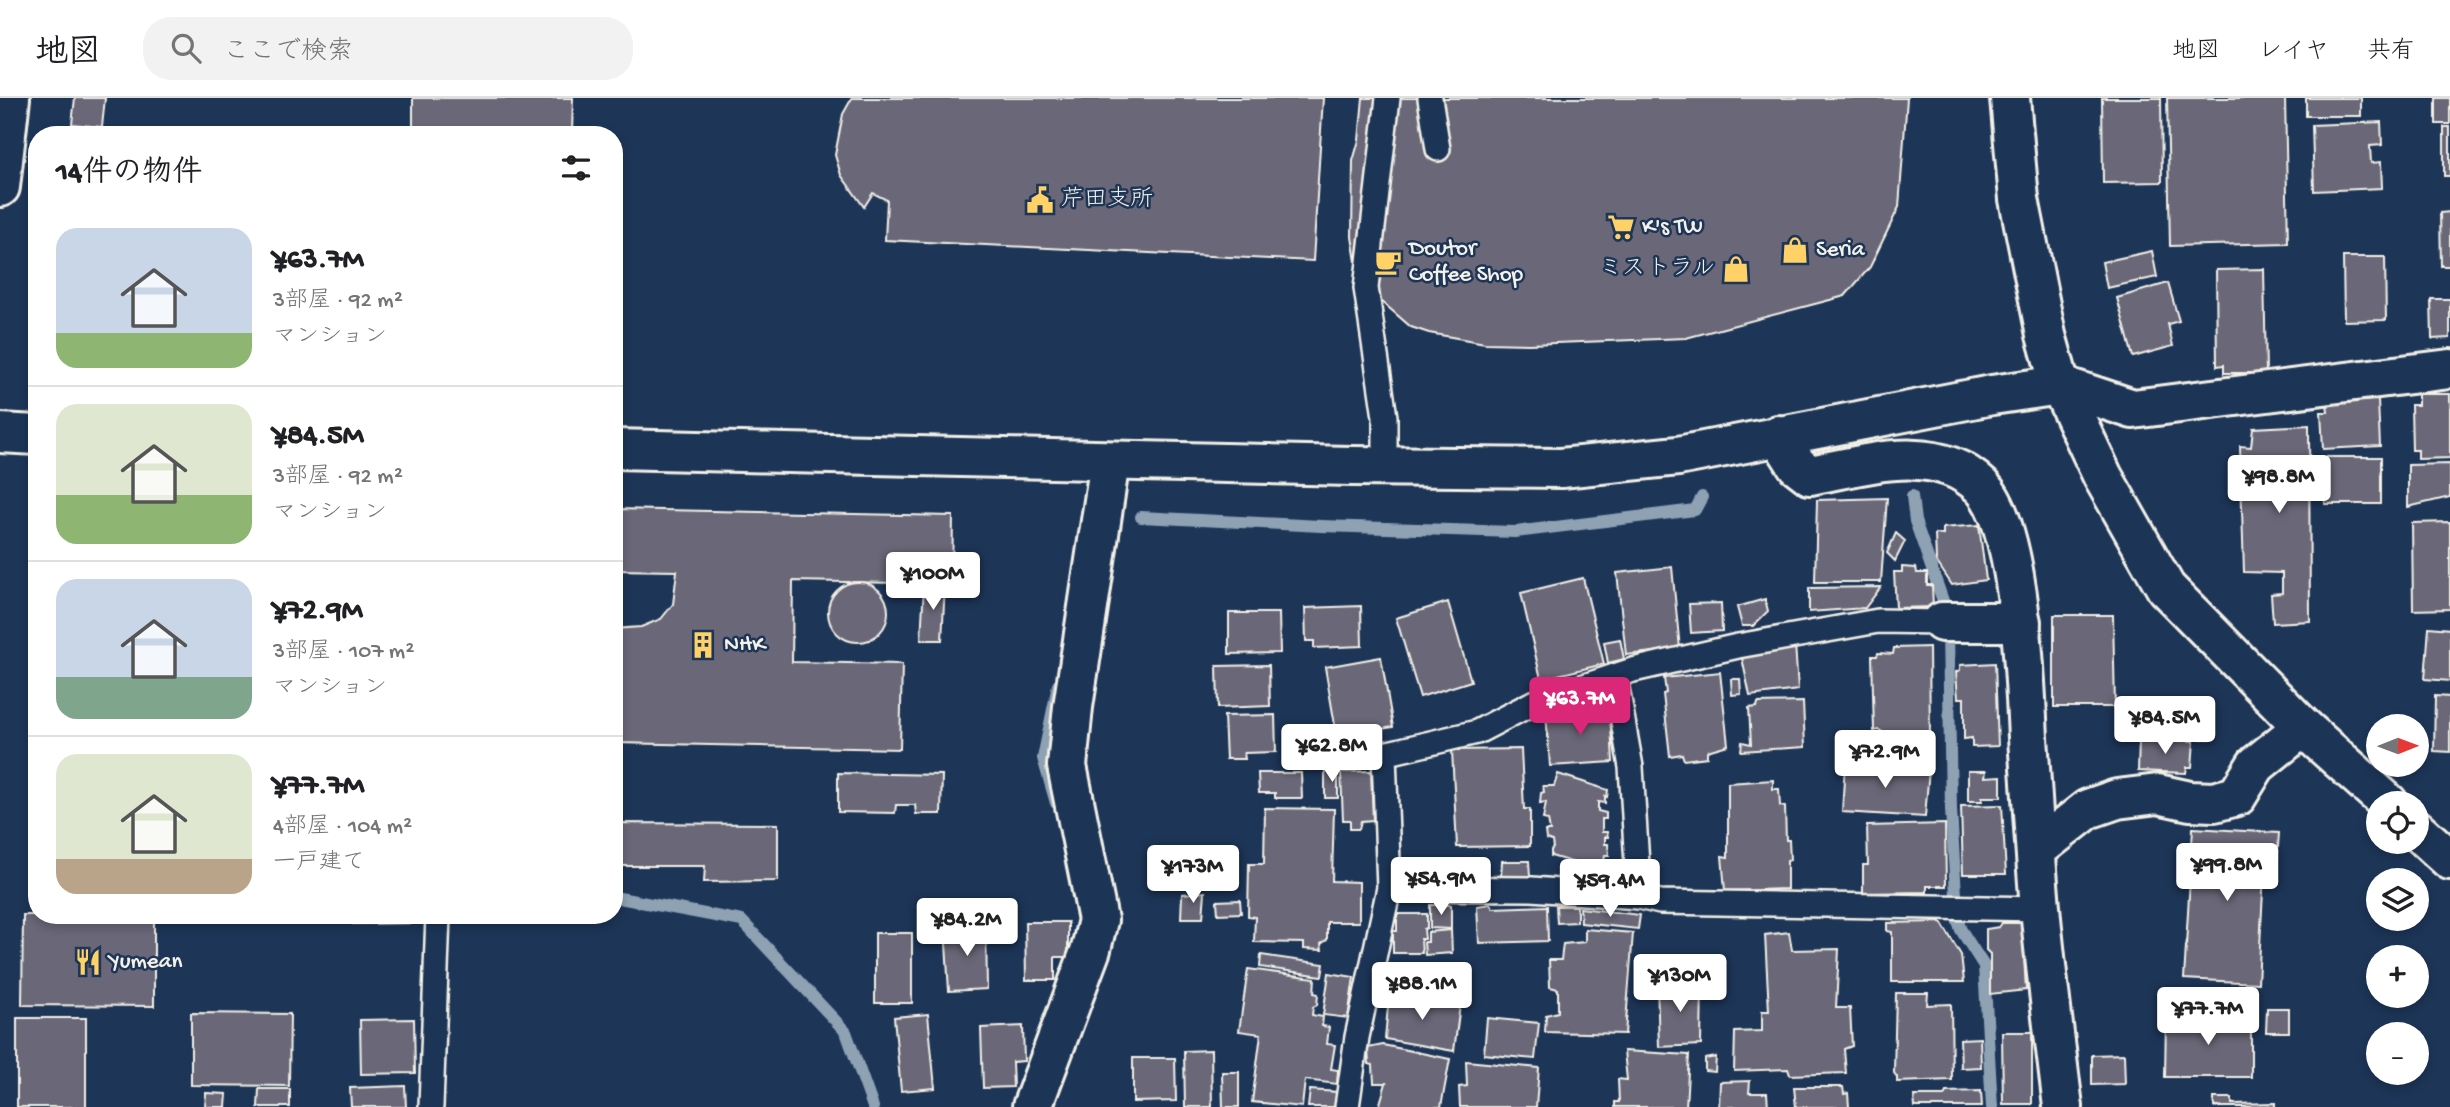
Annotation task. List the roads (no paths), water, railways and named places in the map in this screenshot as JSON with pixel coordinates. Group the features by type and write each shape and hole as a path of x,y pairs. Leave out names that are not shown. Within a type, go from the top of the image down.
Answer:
{"street":[{"path":"0,187 10,98"},
{"path":"2010,98 2019,199 2046,335 2060,385 2103,477 2166,587 2303,727 2375,791"},
{"path":"623,449 1561,468 1678,456 1992,395 2060,385 2133,409 2450,369"},
{"path":"0,433 28,435"},
{"path":"1778,435 1797,465 1810,475 1882,462 1929,459 1957,467 1983,488 1998,516 2009,552 2021,622 2040,909 2063,1107"},
{"path":"1031,1107 1091,949 1098,920 1067,766 1073,707 1110,461"},
{"path":"1942,622 2021,622"},
{"path":"2036,850 2088,809 2117,799 2158,794 2190,801 2214,802 2237,796 2256,765 2303,727"},
{"path":"2429,841 2450,860"}],"lane":[{"path":"1385,466 1385,417 1366,288 1388,98"},
{"path":"1430,98 1438,149"},
{"path":"1347,1107 1357,1037 1389,888 1384,754 1477,732 1533,703 1633,670 1738,646 1878,621 1942,622"},
{"path":"1615,676 1631,767 1639,897"},
{"path":"1389,888 1532,889 1639,897 1660,902 2040,909"},
{"path":"430,1107 438,924"}],"waterway":[{"path":"1912,496 1915,521 1948,615"},
{"path":"1141,517 1515,532 1695,510 1702,497"},
{"path":"1948,631 1951,809 1956,895"},
{"path":"1056,803 1043,758 1058,685"},
{"path":"623,899 742,921 846,1032 873,1107"},
{"path":"1957,919 1984,966 1992,1107"}],"place":[{"name":"芹田支所","path":"1040,200"},
{"name":"K's TW","path":"1621,227"},
{"name":"Seria","path":"1795,250"},
{"name":"Doutor Coffee Shop","path":"1388,262"},
{"name":"ミストラル","path":"1736,269"},
{"name":"NHK","path":"703,645"},
{"name":"Yumean","path":"88,962"}]}
